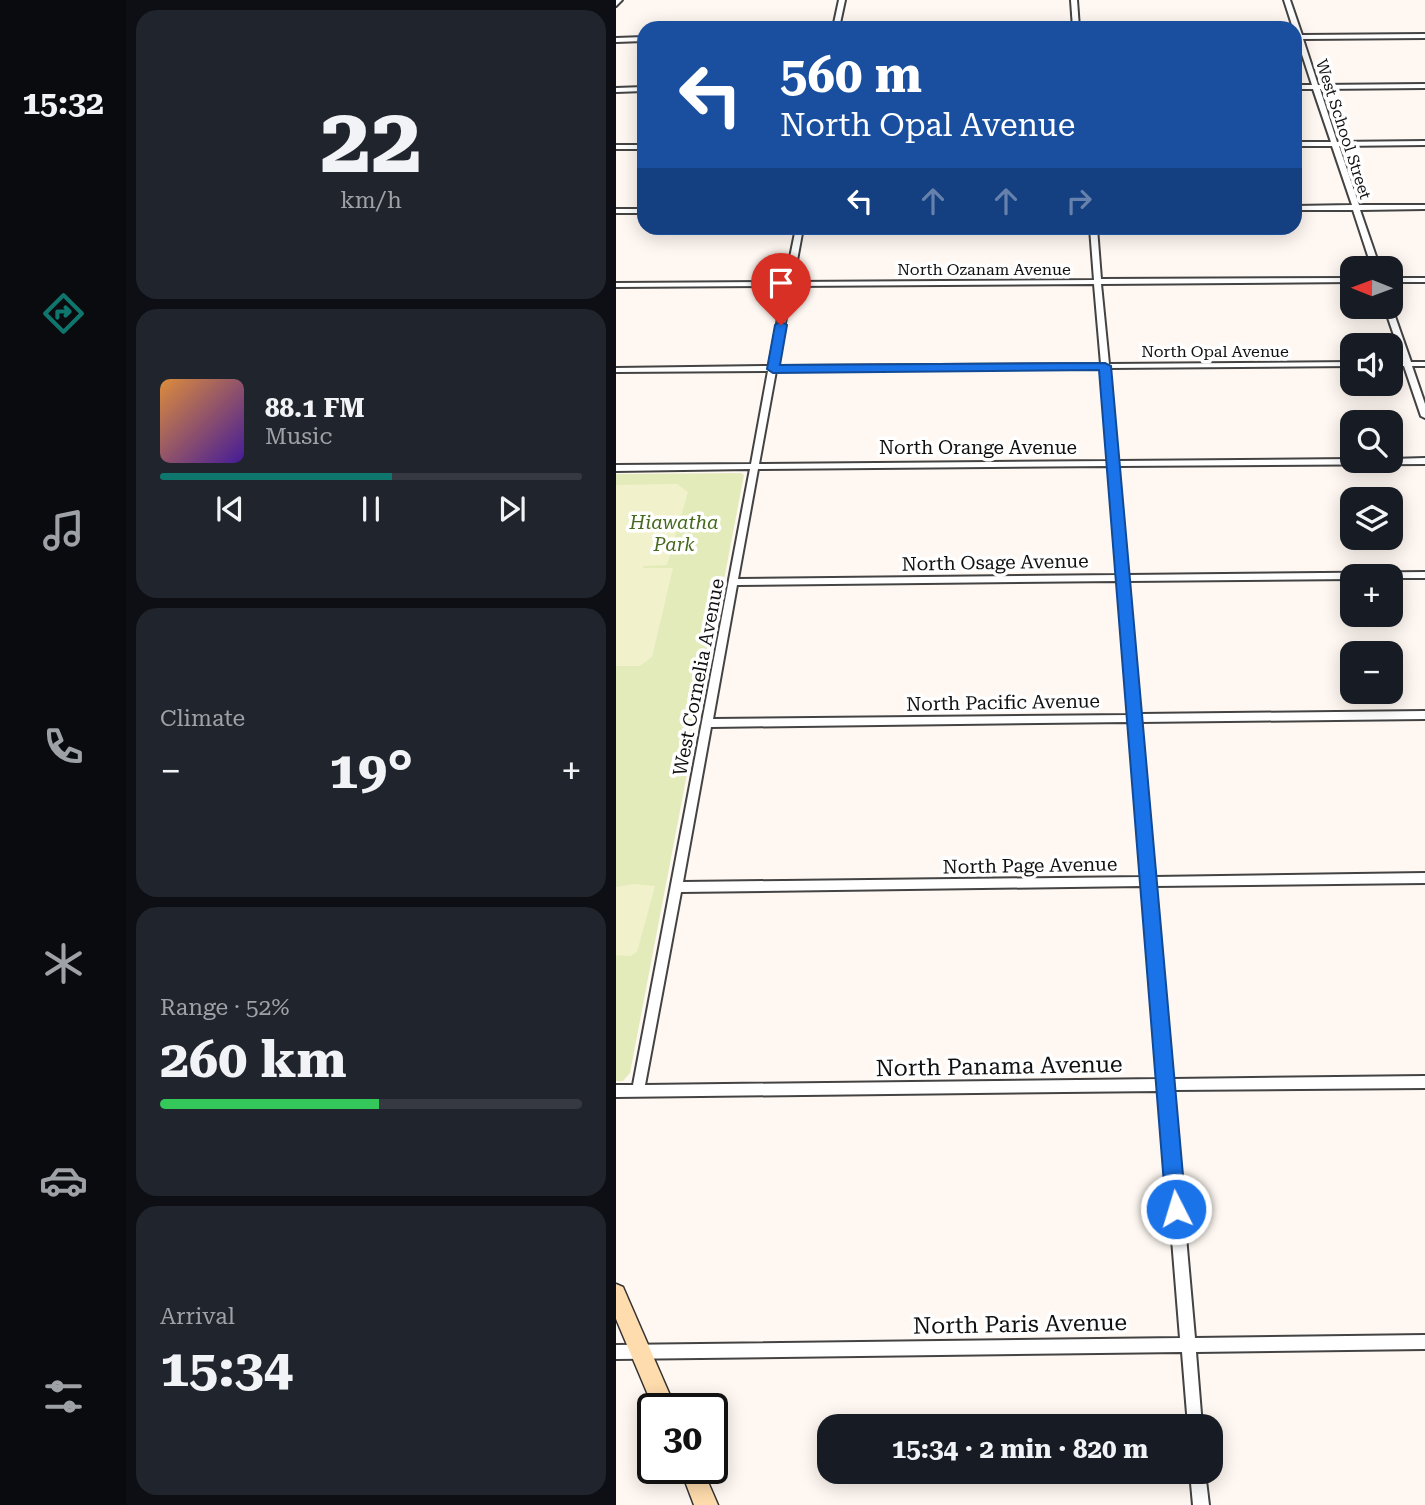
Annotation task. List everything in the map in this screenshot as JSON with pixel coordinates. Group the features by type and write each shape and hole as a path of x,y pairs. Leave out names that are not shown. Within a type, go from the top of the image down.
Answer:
{"main road":[{"path":"616,1294 658,1393"},
{"path":"697,1484 706,1505"}],"street":[{"path":"838,21 842,0"},
{"path":"1074,0 1076,21"},
{"name":"West School Street","path":"1287,0 1293,21"},
{"path":"1302,37 1425,36"},
{"path":"616,40 637,39"},
{"name":"West School Street","path":"1302,51 1372,256"},
{"path":"1302,87 1425,86"},
{"path":"616,90 637,89"},
{"path":"1302,144 1425,143"},
{"path":"616,147 637,147"},
{"path":"1302,208 1425,208"},
{"path":"616,211 637,211"},
{"name":"West Cornelia Avenue","path":"638,1091 798,235"},
{"path":"1094,235 1194,1414"},
{"path":"1404,280 1425,280"},
{"name":"North Ozanam Avenue","path":"616,285 1340,281"},
{"path":"1392,319 1425,416"},
{"name":"North Opal Avenue","path":"616,370 1340,364"},
{"path":"1403,364 1425,364"},
{"name":"North Orange Avenue","path":"616,468 1425,461"},
{"name":"North Osage Avenue","path":"733,582 1425,575"},
{"name":"North Pacific Avenue","path":"707,723 1425,715"},
{"name":"North Page Avenue","path":"677,887 1425,878"},
{"name":"North Panama Avenue","path":"616,1091 1425,1082"},
{"name":"North Paris Avenue","path":"616,1352 1425,1342"},
{"path":"1199,1484 1201,1505"}],"green space":[{"name":"Hiawatha Park","path":"616,474 744,475 630,1073 623,1081 616,1081"},
{"path":"677,484 688,492 667,565 643,568 673,568 652,657 640,666 616,666 616,485"},
{"path":"634,884 655,886 637,952 631,956 616,955 616,887"}],"route":[{"path":"781,325 773,369 1105,366 1176,1209"}]}
